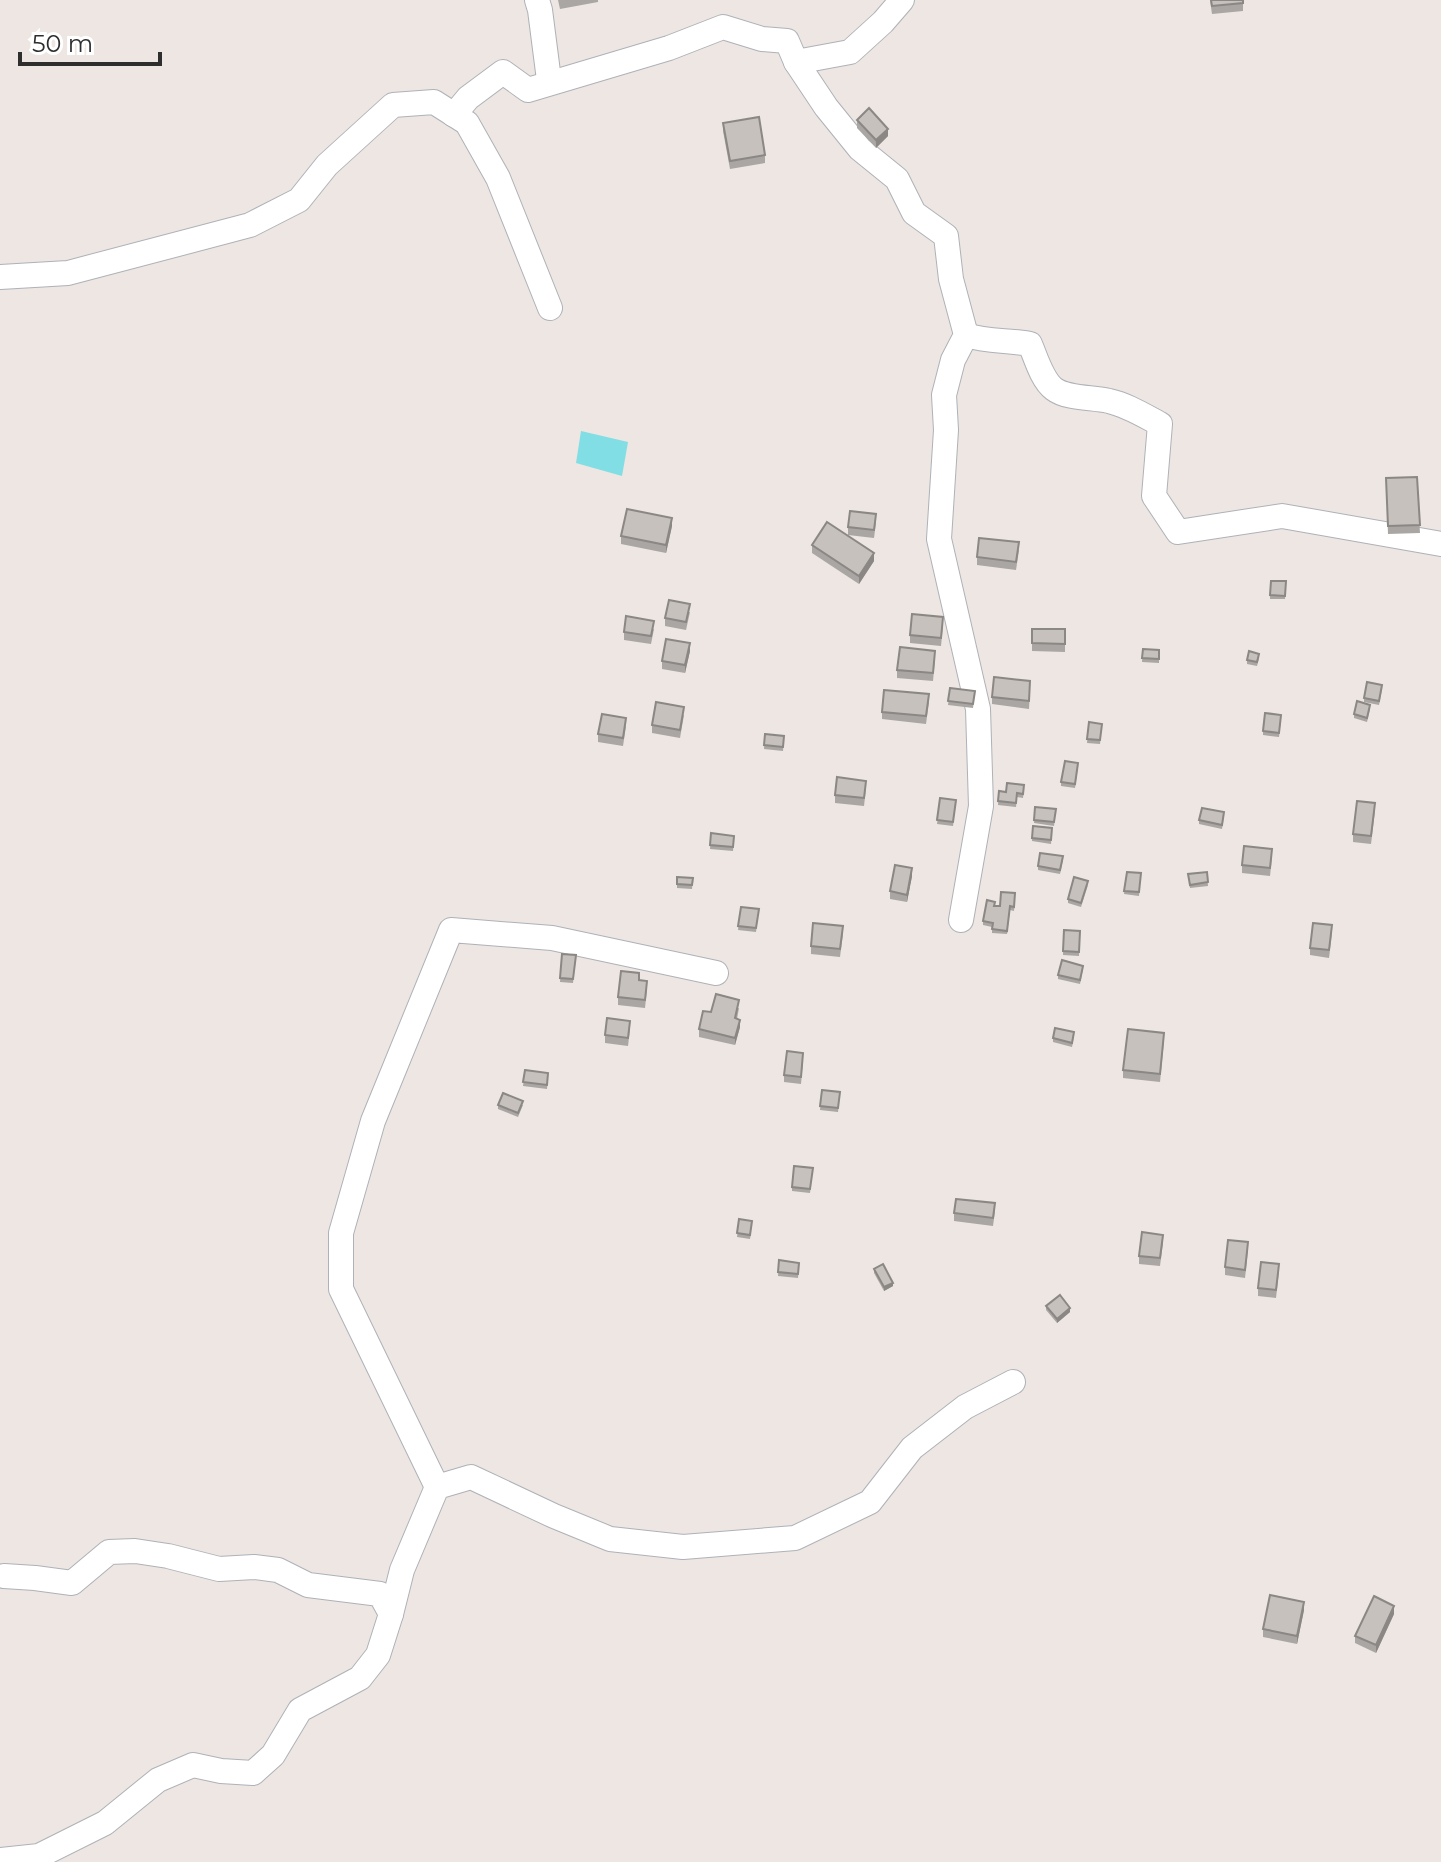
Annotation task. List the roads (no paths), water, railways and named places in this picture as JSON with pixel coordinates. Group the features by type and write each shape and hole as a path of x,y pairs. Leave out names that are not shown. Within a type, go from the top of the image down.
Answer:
{"street":[{"path":"537,0 549,80"},
{"path":"796,62 850,52 902,0"},
{"path":"454,115 468,98 503,72 528,90 669,48 723,27 762,39 787,41 796,62 826,107 860,149 897,179 914,213 946,236 951,279 966,335 953,360 944,395 946,430 939,539 978,709 981,806 961,920"},
{"path":"0,277 68,273 250,225 299,200 327,165 393,105 434,102 467,123 498,178 550,308"},
{"path":"966,335 1030,344 1044,376 1054,389 1132,408 1160,424 1154,496 1178,532 1282,516 1441,544"},
{"path":"0,1860 39,1856 105,1823 158,1780 193,1765 253,1773 273,1755 300,1710 360,1678 378,1655 402,1570 437,1487 341,1289 341,1233 373,1121 451,930 552,938 716,973"},
{"path":"437,1487 471,1477 610,1539 683,1547 795,1538 870,1502 912,1448 965,1407 1013,1382"},
{"path":"4,1576 72,1583 109,1552 135,1551 219,1569 254,1567 278,1570 308,1585 380,1594 391,1614"}],"water":[{"path":"581,431 628,442 622,476 576,463"}]}
